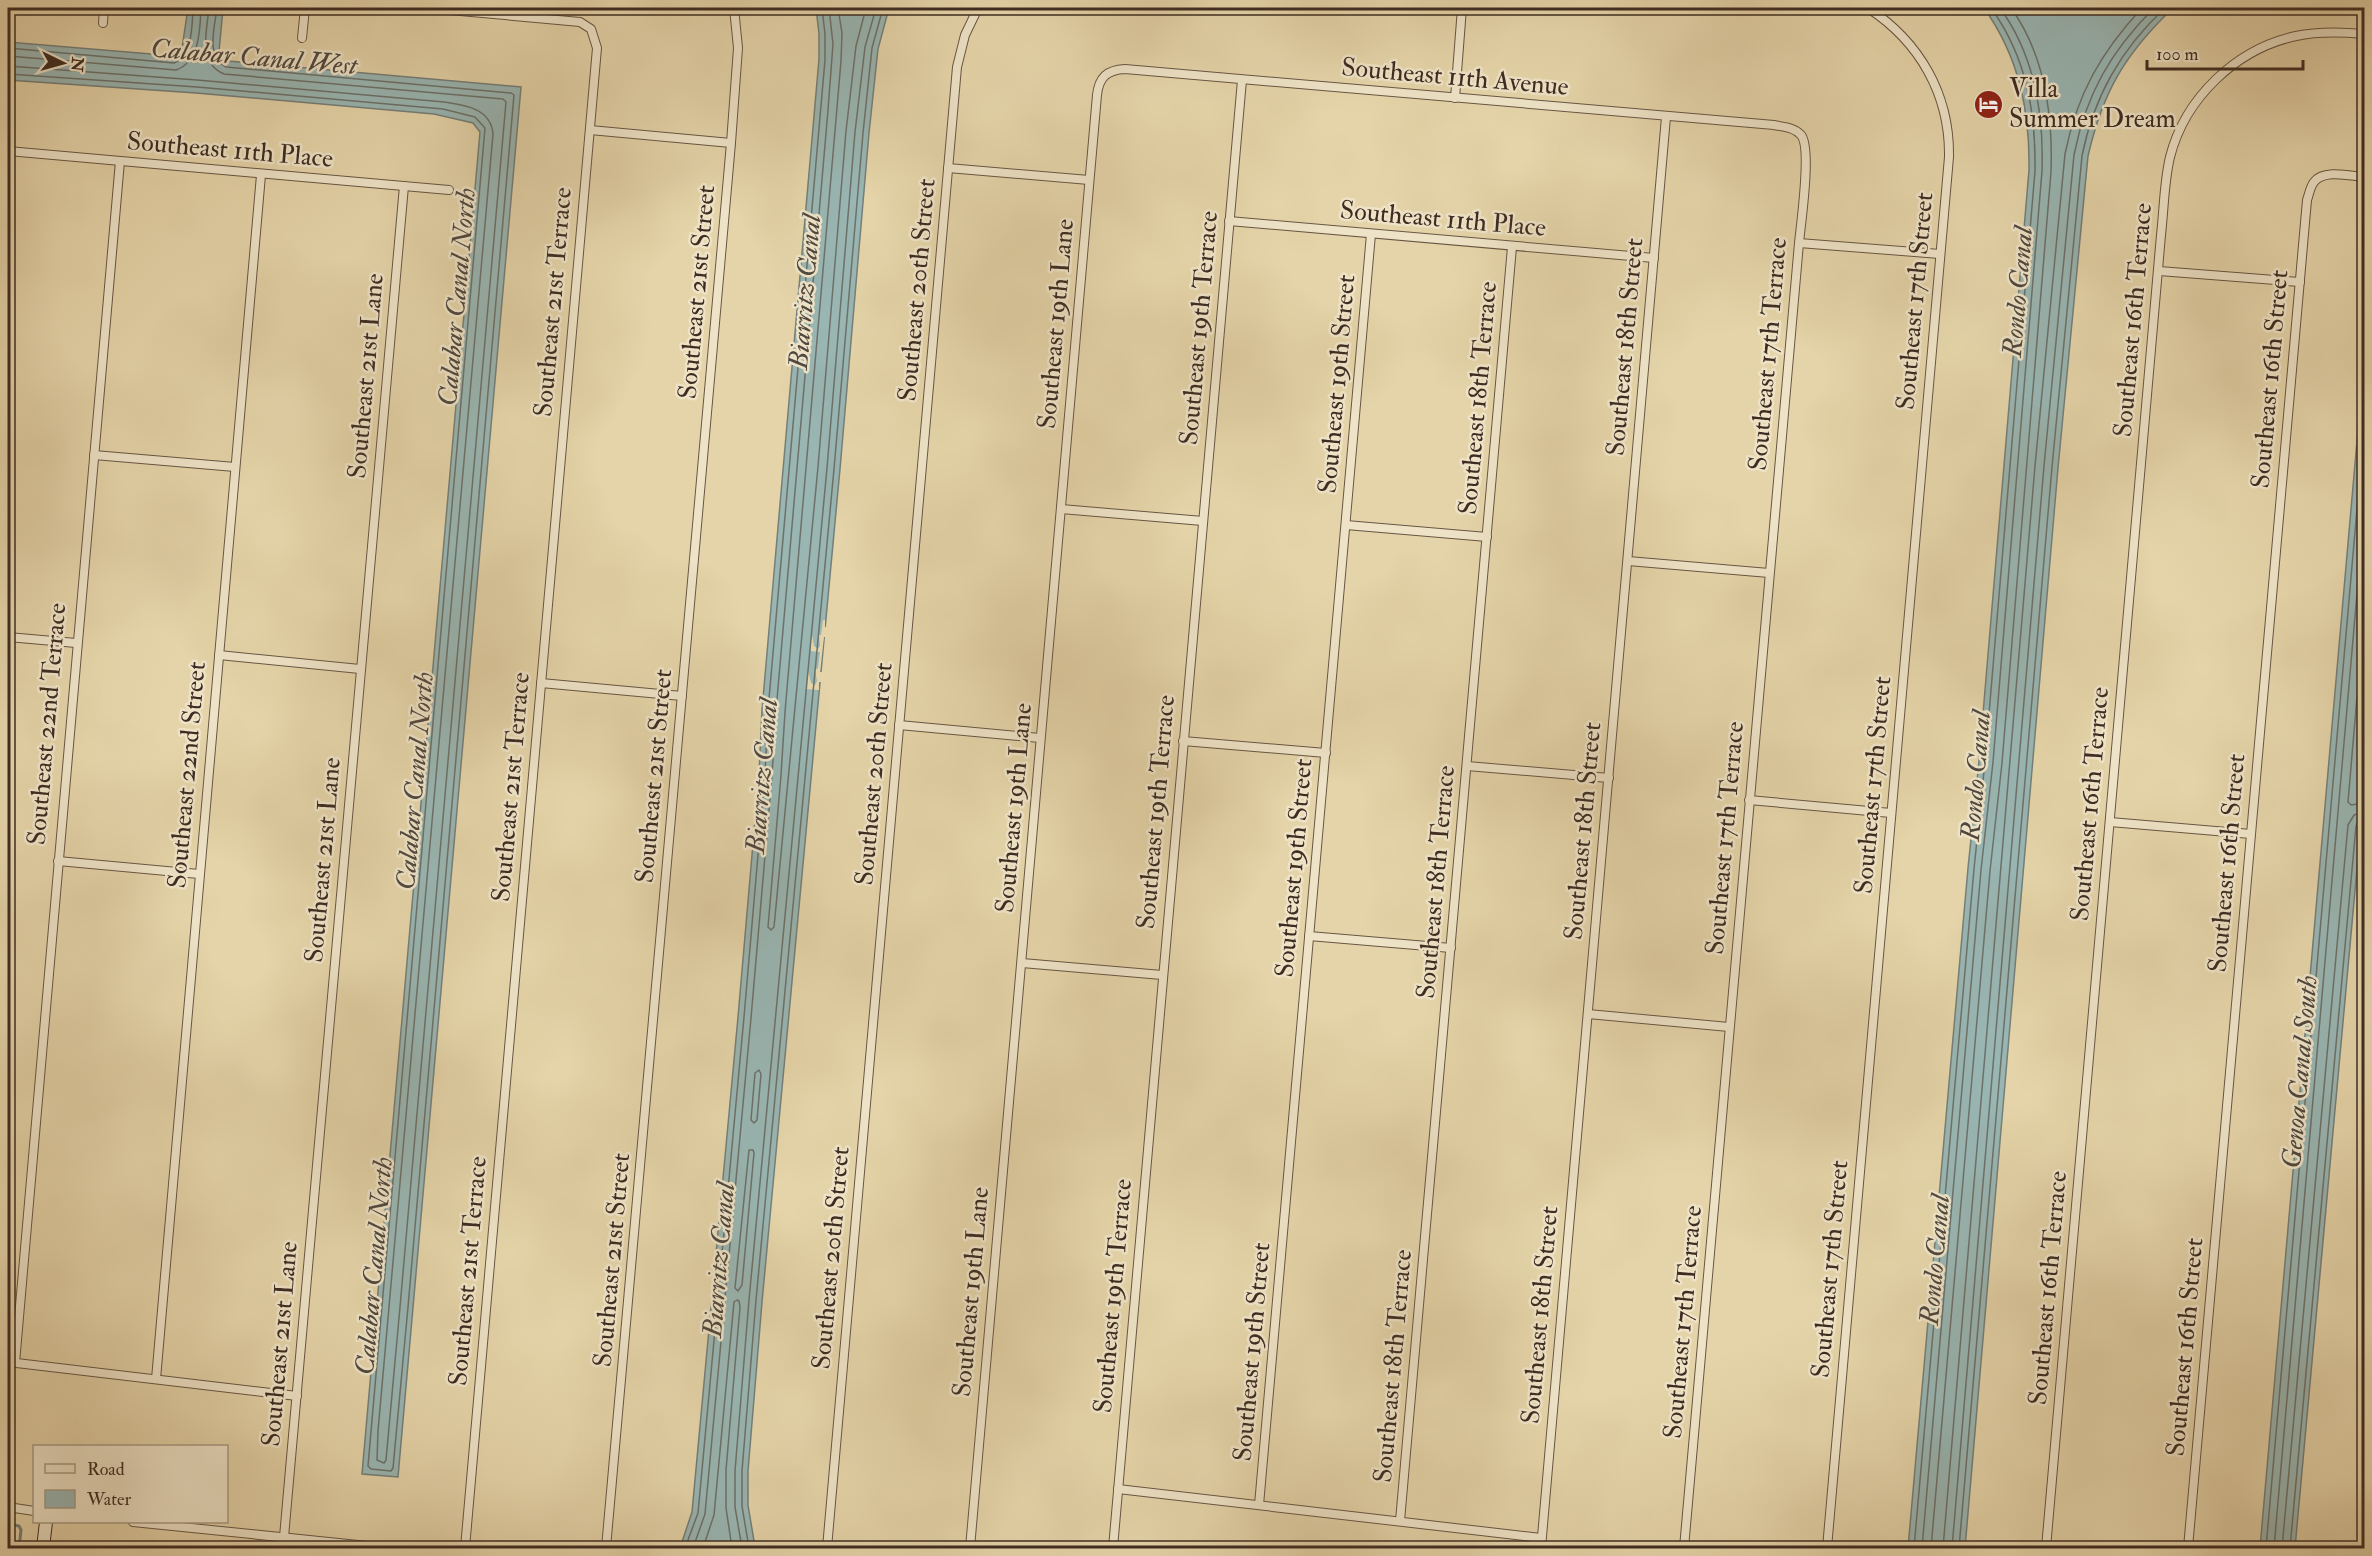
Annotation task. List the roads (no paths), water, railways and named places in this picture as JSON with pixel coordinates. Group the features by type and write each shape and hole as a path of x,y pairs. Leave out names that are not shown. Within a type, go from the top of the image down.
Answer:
{"street":[{"path":"103,23 104,8"},
{"path":"302,38 305,8"},
{"name":"Southeast 21st Terrace","path":"427,8 575,21 591,29 597,48 465,1548"},
{"name":"Southeast 21st Street","path":"606,1548 731,143 738,48 734,8"},
{"name":"Southeast 20th Street","path":"827,1548 958,56 978,8"},
{"path":"1455,98 1462,8"},
{"name":"Southeast 17th Street","path":"1827,1548 1949,157 1947,120 1941,98 1929,70 1904,37 1868,8"},
{"name":"Southeast 16th Terrace","path":"2046,1548 2167,170 2172,151 2191,110 2217,78 2245,57 2283,39 2326,32 2364,34"},
{"name":"Southeast 11th Avenue","path":"1106,74 1125,69 1783,127 1799,133"},
{"name":"Southeast 19th Lane","path":"969,1548 1089,180 1097,95 1100,81 1106,74"},
{"name":"Southeast 19th Terrace","path":"1113,1548 1242,80"},
{"name":"Southeast 18th Street","path":"1541,1548 1666,117"},
{"path":"590,130 731,143"},
{"name":"Southeast 17th Terrace","path":"1684,1548 1807,153 1805,141 1799,133"},
{"name":"Southeast 11th Place","path":"8,151 449,190"},
{"name":"Southeast 22nd Terrace","path":"11,1363 120,161"},
{"path":"948,168 1089,180"},
{"name":"Southeast 16th Street","path":"2188,1548 2307,200 2314,182 2323,176 2334,174 2364,177"},
{"name":"Southeast 22nd Street","path":"156,1379 261,175"},
{"name":"Southeast 21st Lane","path":"284,1537 404,186"},
{"name":"Southeast 11th Place","path":"1229,221 1654,258"},
{"name":"Southeast 19th Street","path":"1259,1505 1371,234"},
{"path":"1799,243 1940,254"},
{"name":"Southeast 18th Terrace","path":"1400,1521 1512,247"},
{"path":"2159,271 2300,282"},
{"path":"94,455 235,467"},
{"path":"1061,509 1203,521"},
{"path":"1346,525 1487,537"},
{"path":"1628,561 1769,573"},
{"path":"8,637 76,643"},
{"path":"219,656 360,669"},
{"path":"541,683 682,696"},
{"path":"899,725 1040,738"},
{"path":"1183,741 1326,753"},
{"path":"1467,766 1609,778"},
{"path":"1749,800 1891,813"},
{"path":"2110,822 2251,834"},
{"path":"58,861 199,874"},
{"path":"1309,936 1451,948"},
{"path":"1022,963 1162,975"},
{"path":"1588,1014 1729,1027"},
{"path":"11,1363 297,1396"},
{"path":"1118,1490 1541,1538"},
{"path":"8,1507 33,1511"},
{"path":"43,1548 46,1523"},
{"path":"152,1523 387,1548"}],"water":[{"path":"188,8 223,8 219,52 228,61 521,87 398,1477 362,1474 480,132 473,123 434,114 196,93 8,80 8,42 175,56 182,48"},
{"name":"Biarritz Canal","path":"816,8 889,8 878,49 869,133 762,1302 748,1471 748,1505 755,1547 680,1548 692,1512 738,1017 759,774 762,710 819,59"},
{"name":"Rondo Canal","path":"1984,8 2173,8 2142,41 2118,75 2101,112 2088,156 2058,468 1965,1548 1908,1548 1979,761 2029,170 2027,127 2020,85 2006,46"},
{"path":"2364,361 2364,792 2295,1548 2260,1548"}],"waterway":[{"path":"8,1524 19,1526 21,1530 19,1548"}],"place":[{"name":"Villa Summer Dream","path":"1988,104"}],"water label":[{"name":"Calabar Canal West","path":"254,57"},
{"name":"Calabar Canal North","path":"457,297"},
{"name":"Calabar Canal North","path":"415,781"},
{"name":"Genoa Canal South","path":"2300,1072"},
{"name":"Calabar Canal North","path":"374,1266"}]}
